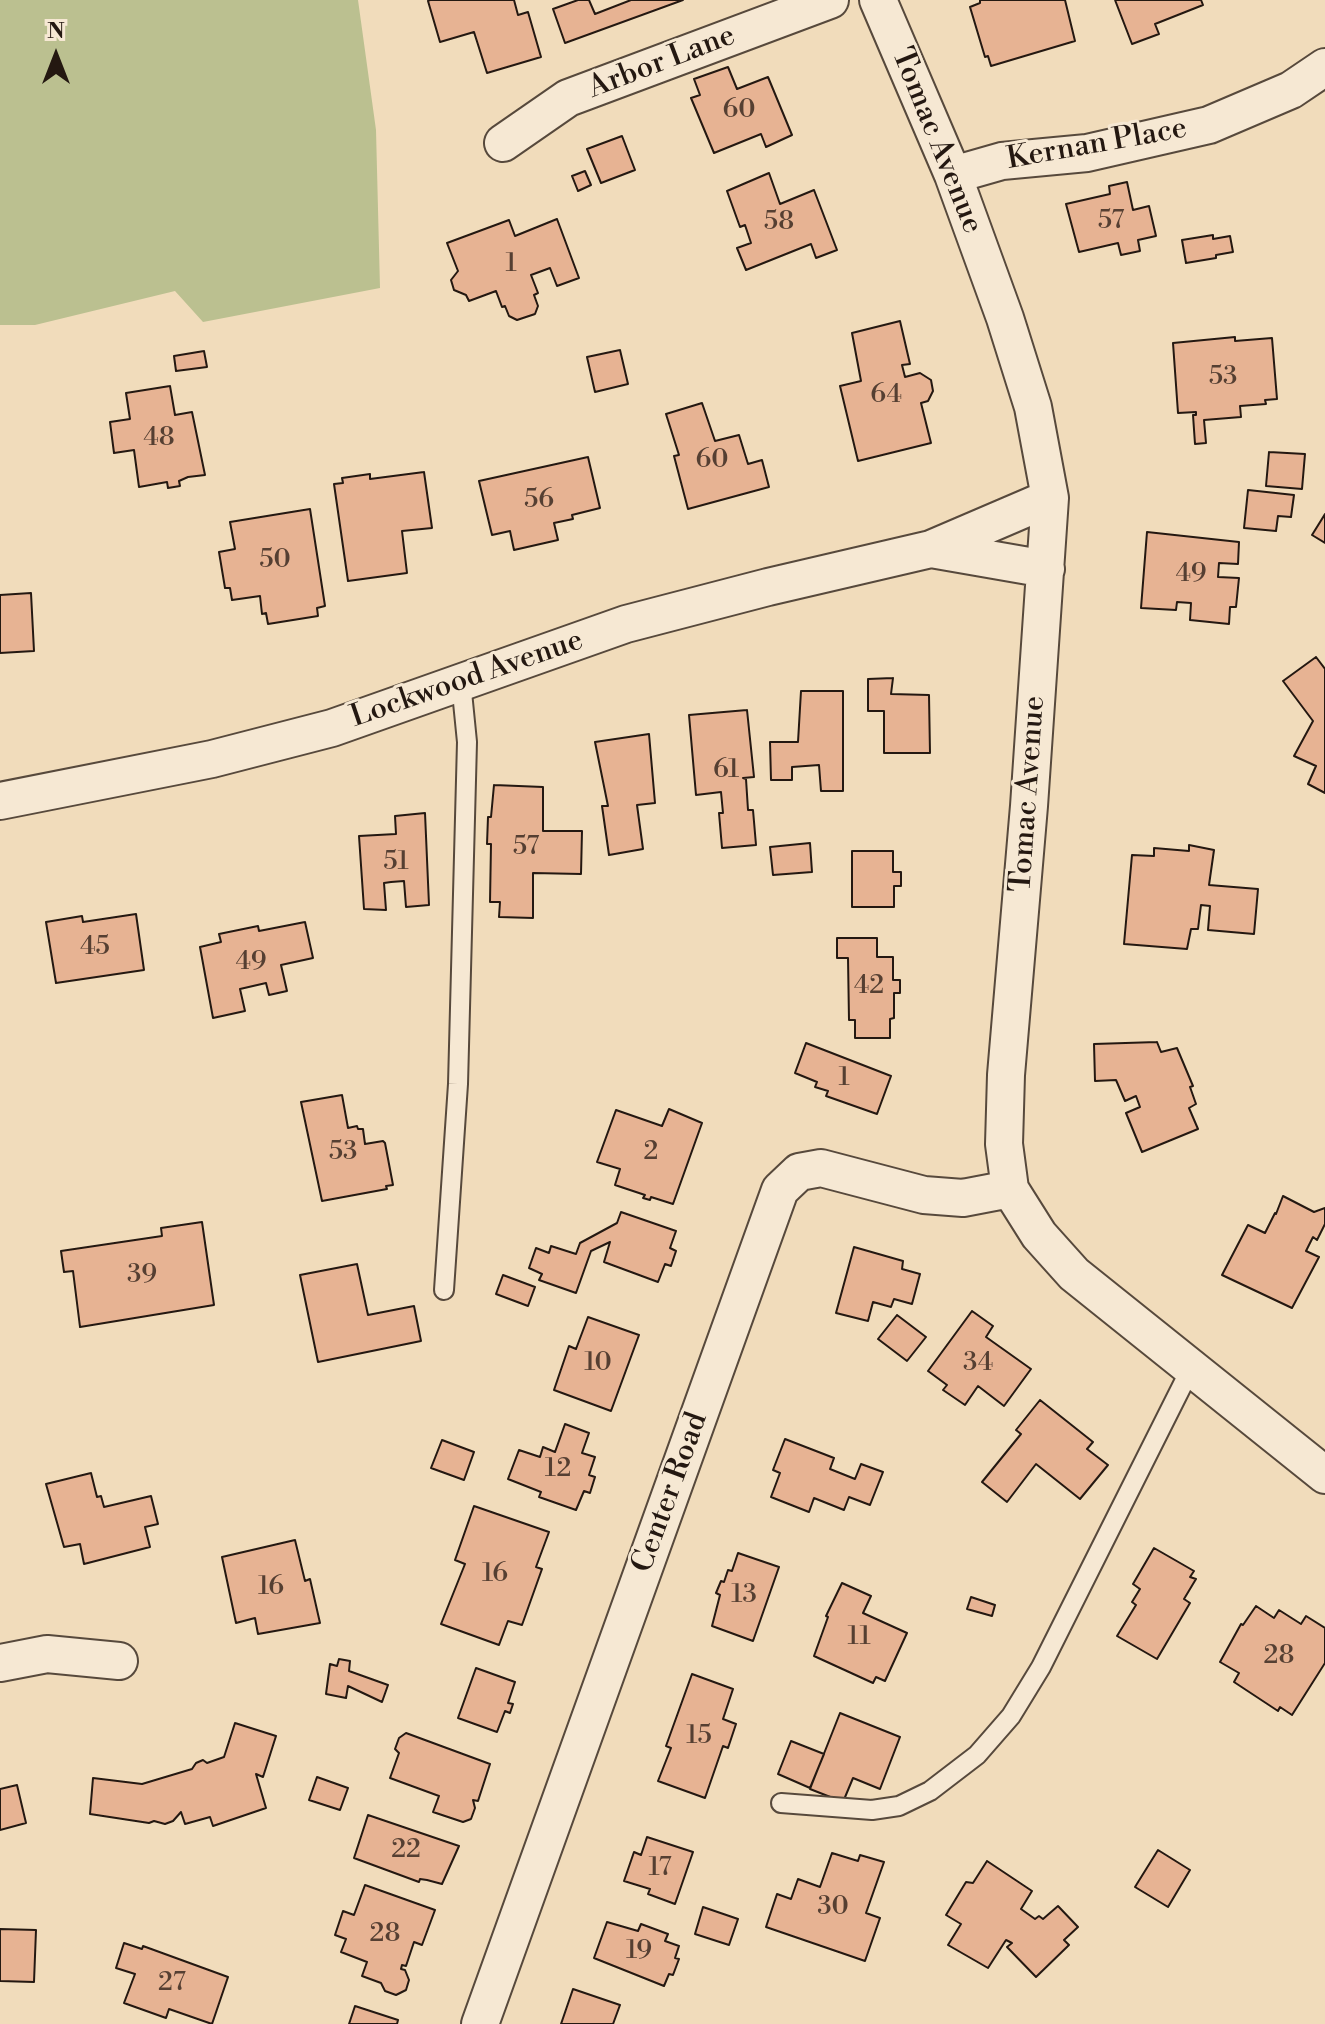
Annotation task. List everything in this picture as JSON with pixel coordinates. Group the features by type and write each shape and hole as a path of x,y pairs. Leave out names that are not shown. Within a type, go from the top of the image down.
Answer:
{"street":[{"name":"Arbor Lane","path":"503,143 568,98 830,0"},
{"name":"Tomac Avenue","path":"878,0 953,175 1008,327 1033,407 1050,498 1029,806 1006,1075 1004,1144 1010,1189 1039,1235 1074,1274 1325,1475"},
{"name":"Kernan Place","path":"953,175 1002,161 1087,153 1209,125 1291,90 1325,67"},
{"name":"Lockwood Avenue","path":"0,801 227,755 332,728 626,624 931,549 1050,498"},
{"name":"Lockwood Avenue","path":"931,549 1046,569"},
{"name":"Center Road","path":"480,2024 780,1190 799,1172 821,1168 924,1195 963,1198 1010,1189"},
{"path":"0,1663 47,1654 119,1661"}],"lane":[{"path":"444,1290 458,1084 467,742 461,682"},
{"path":"781,1803 872,1810 899,1806 930,1791 977,1755 1011,1716 1041,1667 1191,1368"}],"green space":[{"path":"0,0 358,0 376,130 380,288 203,322 175,291 35,325 0,325"}],"building":[{"path":"430,0 514,0 518,15 528,12 541,57 487,73 474,32 440,42"},
{"path":"578,0 589,0 595,14 631,0 683,0 565,43 553,9"},
{"path":"980,0 1065,0 1075,41 991,66 988,56 985,57 970,7 980,3"},
{"path":"1115,0 1201,0 1203,5 1155,24 1159,34 1132,44"},
{"path":"728,67 737,89 768,77 792,135 766,147 761,134 714,153 691,98 700,95 694,79"},
{"path":"622,136 635,170 601,183 587,149"},
{"path":"585,171 591,185 578,191 572,176"},
{"path":"769,173 780,204 814,190 837,250 816,258 811,244 746,270 737,248 751,243 745,225 740,227 727,191"},
{"path":"1127,182 1133,210 1149,206 1156,236 1138,240 1140,251 1121,255 1118,243 1079,252 1066,204 1110,194 1109,186"},
{"path":"557,219 579,278 557,286 550,268 531,275 538,293 534,295 538,306 535,314 517,320 509,316 496,291 469,301 466,295 454,290 451,280 458,271 447,243 509,220 515,236"},
{"path":"1213,235 1213,239 1230,236 1233,252 1186,263 1182,240"},
{"path":"900,321 910,364 902,365 905,377 920,373 931,380 933,391 928,401 921,403 931,443 858,461 840,386 861,381 852,333"},
{"path":"1235,337 1235,341 1272,338 1277,399 1265,400 1266,404 1240,406 1241,417 1204,420 1206,443 1195,444 1193,415 1196,412 1178,413 1173,343"},
{"path":"620,350 628,384 595,392 587,357"},
{"path":"204,351 207,367 176,371 174,356"},
{"path":"170,386 175,415 192,412 205,475 188,477 179,481 180,486 168,488 167,482 139,487 134,450 114,453 110,422 130,419 126,393"},
{"path":"702,403 715,441 739,435 748,464 762,460 769,487 688,509 674,456 679,455 666,414"},
{"path":"1269,452 1305,454 1302,489 1266,486"},
{"path":"588,457 600,508 554,523 558,540 514,550 510,531 492,535 479,481"},
{"path":"424,472 432,528 402,531 407,573 348,581 334,484 343,483 342,478 370,474 370,479"},
{"path":"1248,490 1294,495 1291,517 1278,516 1276,531 1244,528"},
{"path":"310,509 325,606 317,608 318,616 268,624 266,613 262,614 260,596 232,600 230,588 225,588 219,552 235,549 230,522"},
{"path":"1325,514 1325,543 1312,535"},
{"path":"1147,532 1239,542 1238,564 1219,563 1218,577 1239,578 1236,607 1230,607 1229,624 1190,620 1191,603 1177,602 1176,610 1141,608"},
{"path":"31,593 34,651 0,653 0,595"},
{"path":"1316,657 1325,669 1325,793 1308,784 1316,766 1294,756 1313,721 1283,681"},
{"path":"893,678 891,694 929,695 930,753 884,753 884,711 868,711 868,679"},
{"path":"801,691 843,691 843,791 821,791 819,765 792,767 792,780 771,780 770,742 798,742"},
{"path":"747,710 754,777 743,778 746,779 748,810 753,810 756,845 722,848 721,792 696,795 689,715"},
{"path":"649,734 655,803 637,805 643,849 609,855 602,806 608,806 595,742"},
{"path":"494,785 543,787 543,831 582,831 581,874 533,873 533,918 499,917 500,902 490,902 491,844 487,844"},
{"path":"425,813 429,905 406,907 404,881 384,883 386,910 364,909 359,836 396,834 395,816"},
{"path":"810,843 812,872 773,875 770,847"},
{"path":"1189,845 1214,850 1209,885 1258,889 1254,934 1208,930 1210,906 1201,905 1198,929 1191,929 1187,949 1124,944 1132,855 1154,856 1154,848 1189,851"},
{"path":"852,851 893,851 893,872 901,872 901,886 894,886 894,907 852,907"},
{"path":"136,914 144,970 56,983 46,922 82,916 83,922"},
{"path":"305,922 313,958 281,965 287,991 269,995 266,983 240,989 245,1011 213,1018 200,947 221,942 219,934 258,926 259,931"},
{"path":"837,938 877,938 877,957 893,957 893,980 900,980 900,993 894,993 890,1038 855,1038 855,1020 849,1020 848,958 837,958"},
{"path":"1157,1042 1161,1052 1177,1048 1193,1086 1190,1087 1196,1104 1189,1108 1198,1129 1142,1152 1126,1113 1140,1107 1136,1096 1125,1101 1116,1080 1095,1081 1094,1044"},
{"path":"806,1043 891,1076 877,1114 826,1096 828,1091 815,1087 817,1082 795,1073"},
{"path":"342,1095 348,1128 357,1126 363,1129 365,1144 385,1143 393,1185 386,1186 387,1189 322,1201 301,1102"},
{"path":"669,1109 702,1123 673,1204 651,1197 650,1200 643,1198 645,1195 615,1185 620,1169 597,1162 616,1110 662,1126"},
{"path":"1283,1196 1314,1212 1325,1208 1325,1224 1317,1240 1313,1237 1306,1251 1319,1257 1292,1308 1222,1275 1248,1225 1265,1233"},
{"path":"621,1212 676,1231 670,1248 676,1251 671,1266 665,1264 658,1282 604,1262 610,1242 591,1251 576,1293 539,1280 542,1274 529,1268 536,1248 549,1253 551,1246 576,1254 580,1243 617,1223"},
{"path":"202,1222 214,1305 80,1327 73,1271 64,1272 61,1251 162,1236 161,1228"},
{"path":"854,1247 903,1261 902,1269 920,1274 912,1304 894,1299 891,1307 873,1302 868,1321 836,1313"},
{"path":"357,1264 368,1315 414,1306 421,1341 318,1362 300,1275"},
{"path":"503,1275 535,1287 528,1306 496,1294"},
{"path":"972,1311 993,1326 986,1337 1031,1369 1004,1406 978,1386 965,1405 943,1390 947,1385 928,1371"},
{"path":"897,1315 926,1337 907,1361 878,1339"},
{"path":"588,1317 639,1335 611,1411 554,1390 569,1346 576,1349"},
{"path":"1040,1400 1093,1442 1087,1449 1108,1465 1080,1499 1036,1464 1007,1502 982,1482 1021,1434 1016,1430"},
{"path":"565,1424 589,1433 582,1453 595,1457 589,1475 595,1477 590,1493 584,1491 576,1510 539,1497 541,1492 508,1479 519,1450 540,1457 543,1447 555,1452"},
{"path":"785,1439 834,1458 830,1469 855,1479 861,1464 883,1472 870,1505 849,1497 844,1510 814,1498 809,1512 771,1497 780,1473 773,1470"},
{"path":"442,1440 474,1452 464,1480 431,1468"},
{"path":"91,1473 97,1497 101,1496 104,1507 151,1496 158,1524 145,1527 150,1547 84,1564 80,1544 64,1547 46,1484"},
{"path":"474,1506 549,1532 536,1567 542,1569 522,1625 508,1621 499,1645 441,1624 465,1564 455,1560"},
{"path":"295,1540 305,1581 310,1579 320,1623 258,1634 255,1618 236,1623 222,1557"},
{"path":"1154,1548 1194,1571 1190,1577 1196,1579 1184,1599 1190,1603 1157,1659 1117,1636 1136,1605 1132,1602 1140,1589 1133,1584"},
{"path":"738,1553 779,1567 753,1641 712,1626 720,1595 716,1593 728,1570 732,1571"},
{"path":"842,1583 871,1596 863,1613 907,1633 885,1681 876,1677 873,1683 814,1656 826,1616"},
{"path":"971,1597 995,1605 992,1616 967,1609"},
{"path":"1256,1606 1274,1618 1279,1610 1301,1624 1306,1616 1325,1628 1325,1663 1292,1715 1280,1707 1278,1711 1234,1682 1239,1673 1220,1662 1241,1624"},
{"path":"339,1659 350,1661 349,1671 388,1685 382,1702 348,1686 346,1698 326,1694 330,1664 337,1666"},
{"path":"476,1668 515,1682 508,1703 513,1704 510,1713 505,1711 497,1732 458,1718"},
{"path":"692,1674 733,1689 723,1719 736,1724 728,1748 723,1746 705,1798 658,1781 671,1748 666,1746"},
{"path":"840,1713 900,1737 880,1789 853,1778 843,1802 810,1789"},
{"path":"235,1723 276,1736 263,1777 256,1774 266,1808 213,1826 210,1817 185,1824 181,1812 165,1824 90,1814 93,1778 142,1784 192,1769 203,1760 207,1763 224,1757"},
{"path":"406,1733 490,1764 478,1801 473,1800 475,1808 471,1819 463,1822 433,1812 439,1796 390,1778 399,1753 395,1749 399,1738"},
{"path":"791,1741 824,1754 810,1788 778,1774"},
{"path":"317,1777 348,1788 340,1810 309,1800"},
{"path":"17,1785 26,1823 0,1830 0,1789"},
{"path":"368,1815 459,1846 442,1884 420,1879 419,1882 354,1858"},
{"path":"647,1837 693,1852 675,1904 648,1894 650,1889 624,1881 634,1852 641,1855"},
{"path":"1158,1850 1190,1870 1168,1907 1135,1887"},
{"path":"832,1853 858,1861 860,1855 884,1862 866,1913 880,1918 865,1961 766,1927 777,1894 791,1899 798,1879 820,1887"},
{"path":"987,1861 1032,1891 1021,1909 1035,1919 1039,1916 1043,1919 1058,1906 1078,1927 1064,1940 1069,1945 1036,1977 1007,1947 1012,1943 1006,1940 988,1968 948,1945 961,1924 946,1915 966,1882 973,1883"},
{"path":"365,1885 435,1910 422,1945 414,1942 406,1966 402,1965 401,1969 405,1970 409,1980 406,1990 396,1995 385,1991 381,1983 362,1976 367,1962 341,1952 346,1939 335,1935 343,1911 354,1915"},
{"path":"703,1907 738,1919 729,1945 695,1934"},
{"path":"607,1922 638,1931 641,1924 668,1934 665,1941 679,1946 675,1958 679,1959 673,1975 669,1974 664,1986 594,1958"},
{"path":"0,1929 36,1930 34,1982 0,1981"},
{"path":"124,1943 142,1949 143,1946 228,1977 212,2024 169,2009 166,2018 124,2003 135,1974 116,1968"},
{"path":"573,1989 620,2005 613,2024 561,2024"},
{"path":"355,2006 398,2020 397,2024 349,2024"}]}
